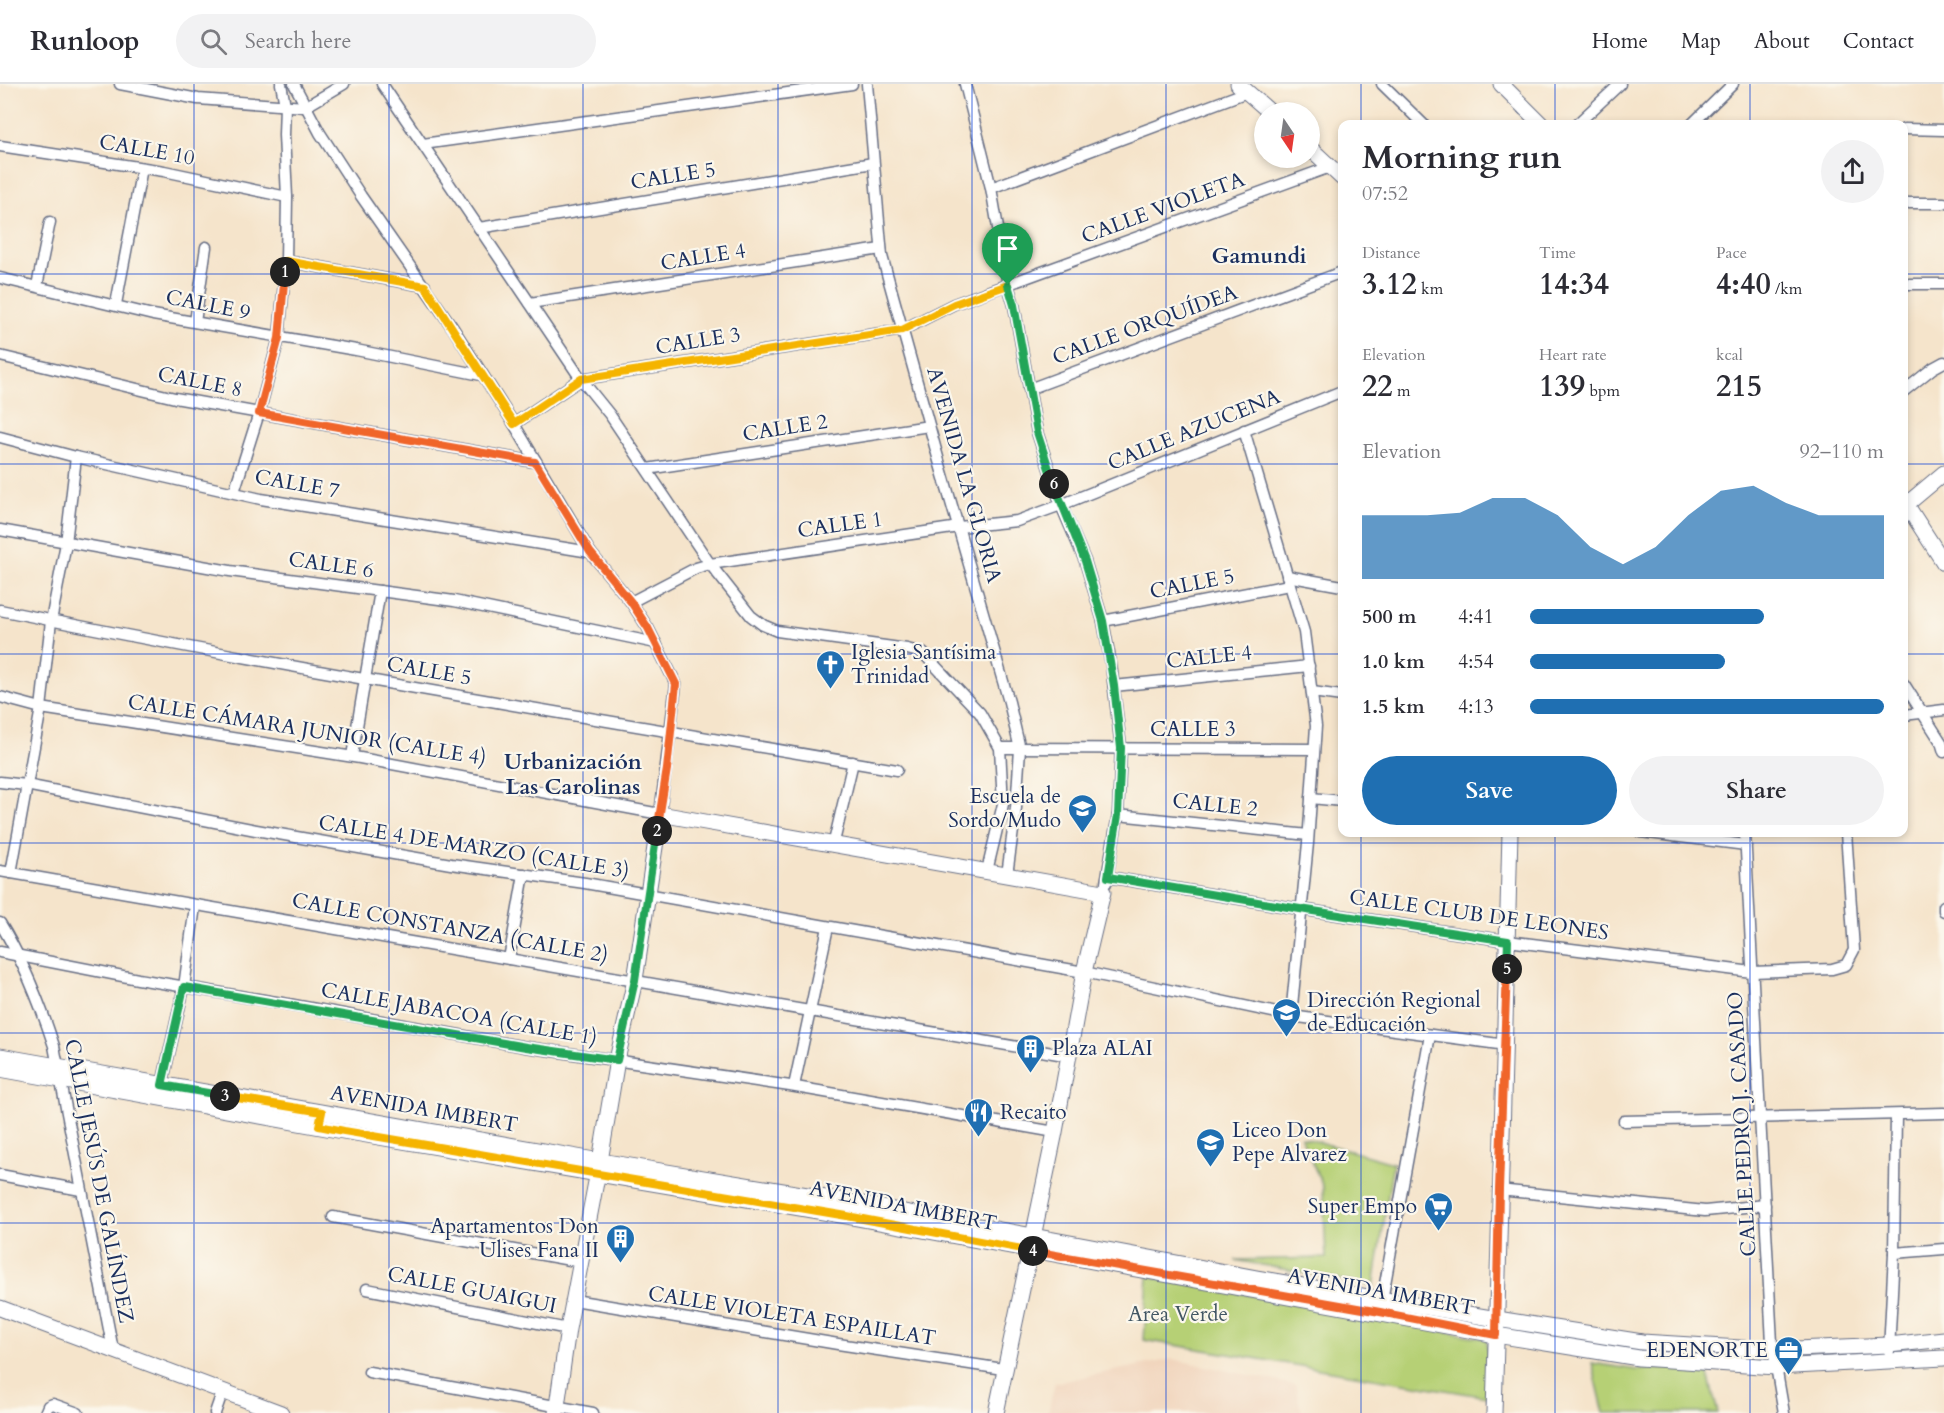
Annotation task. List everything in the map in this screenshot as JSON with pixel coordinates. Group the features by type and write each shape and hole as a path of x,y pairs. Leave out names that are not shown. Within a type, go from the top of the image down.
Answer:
{"main road":[{"path":"1501,84 1537,120"},
{"path":"1242,88 1258,102"},
{"path":"1320,158 1338,174"},
{"path":"1908,500 1944,473"},
{"path":"1908,507 1944,563"},
{"path":"556,1410 568,1329 617,1060 635,980 660,814"},
{"name":"CALLE CÁMARA JUNIOR (CALLE 4)","path":"660,814 1007,875 1106,884"},
{"path":"1494,1413 1499,1190 1506,1045 1510,837"},
{"path":"996,1413 1055,1132 1084,972 1106,884"},
{"name":"AVENIDA IMBERT","path":"0,1056 61,1073 848,1209 1496,1327 1639,1358 1776,1367 1944,1358"},
{"name":"AVENIDA IMBERT","path":"0,1069 61,1073 162,1085 320,1119"},
{"path":"0,1308 222,1393 281,1413"},
{"name":"AVENIDA IMBERT","path":"1496,1327 1642,1342 1773,1350 1889,1345 1944,1339"}],"street":[{"path":"120,84 198,99 305,107 344,84"},
{"path":"234,492 259,413 279,338 286,261 287,197 285,105 281,84"},
{"path":"294,84 305,107 361,196 425,286 514,424 590,552 631,602 656,643 676,684 660,814"},
{"path":"382,84 581,379 610,415 710,564 751,616 777,631 923,653 980,713 1000,748 1002,804 987,871"},
{"path":"423,144 852,84"},
{"name":"AVENIDA LA GLORIA","path":"867,84 881,249 929,426 1009,702 1020,749 1016,808 1007,875"},
{"path":"964,84 991,188 1037,432 1061,505 1085,561 1103,621 1121,748 1118,815 1106,884"},
{"path":"1382,84 1420,120"},
{"path":"1696,120 1733,84"},
{"path":"1581,120 1614,86"},
{"path":"991,188 1242,88"},
{"path":"1908,129 1944,130"},
{"name":"CALLE 10","path":"0,146 142,168 287,197"},
{"name":"CALLE 5","path":"479,228 873,163"},
{"name":"CALLE VIOLETA","path":"902,330 954,304 1330,167"},
{"path":"116,304 142,168"},
{"path":"1908,203 1944,203"},
{"path":"37,286 50,222"},
{"path":"195,322 206,248"},
{"name":"CALLE 4","path":"530,303 881,249"},
{"path":"286,261 425,286"},
{"name":"CALLE ORQUÍDEA","path":"1029,389 1338,273"},
{"name":"CALLE 9","path":"0,278 116,304 153,315 356,350 482,375"},
{"path":"1908,284 1944,284"},
{"name":"CALLE 3","path":"514,424 581,379 902,330"},
{"name":"CALLE 8","path":"0,356 175,398 535,462"},
{"path":"1908,388 1944,362"},
{"name":"CALLE AZUCENA","path":"1061,505 1338,392"},
{"name":"CALLE 2","path":"646,469 929,426"},
{"path":"1244,430 1304,632 1316,726 1292,1016"},
{"name":"CALLE 7","path":"0,437 76,457 261,499 590,552"},
{"path":"5,872 26,785 41,708 51,621 66,543 76,457"},
{"name":"CALLE 1","path":"631,602 696,568 710,564 959,527 1017,521 1061,505"},
{"name":"CALLE 6","path":"0,530 230,571 454,601 656,643"},
{"path":"1288,581 1338,586"},
{"name":"CALLE 5","path":"1103,621 1288,581"},
{"path":"352,756 380,591"},
{"name":"CALLE 5","path":"0,610 365,680 897,770"},
{"name":"CALLE 4","path":"1114,686 1309,666"},
{"path":"1908,691 1941,742 1944,752"},
{"path":"1312,692 1338,695"},
{"name":"CALLE CÁMARA JUNIOR (CALLE 4)","path":"0,697 41,708 352,756 660,814"},
{"path":"1908,715 1944,710"},
{"name":"CALLE 3","path":"1000,748 1314,749"},
{"path":"833,846 852,762"},
{"name":"CALLE 4 DE MARZO (CALLE 3)","path":"0,782 26,785 268,832 451,864 585,883 1084,972 1292,1016 1506,1045"},
{"path":"1311,798 1338,801"},
{"name":"CALLE 2","path":"1118,815 1308,835"},
{"path":"1681,837 1746,845"},
{"name":"CALLE PEDRO J. CASADO","path":"1745,837 1773,1350 1784,1413"},
{"name":"CALLE CLUB DE LEONES","path":"1106,884 1300,909 1508,941 1752,972 1832,969 1846,965 1854,950 1846,837"},
{"name":"CALLE CONSTANZA (CALLE 2)","path":"5,872 1070,1056"},
{"path":"509,959 524,874"},
{"path":"162,1085 184,987 195,906"},
{"name":"CALLE JESÚS DE GALÍNDEZ","path":"0,923 20,956 40,1004 61,1073 112,1350"},
{"path":"794,1086 828,927"},
{"name":"CALLE JABACOA (CALLE 1)","path":"0,952 526,1047 794,1086 1055,1132"},
{"path":"1381,1306 1430,1035"},
{"path":"1624,1121 1944,1113"},
{"path":"1888,1361 1894,1253 1896,1115"},
{"path":"0,1175 81,1190"},
{"path":"1499,1190 1705,1211 1765,1205"},
{"path":"333,1217 581,1262"},
{"path":"1894,1253 1944,1250"},
{"name":"CALLE GUAIGUI","path":"367,1289 568,1329"},
{"name":"CALLE VIOLETA ESPAILLAT","path":"574,1300 1004,1369"},
{"path":"369,1372 556,1410 593,1413"},
{"path":"215,1413 222,1393"},
{"path":"45,1413 48,1406 53,1404 78,1413"}],"shaded area":[{"path":"1172,1359 1295,1385 1302,1413 1048,1413 1055,1383"}],"green space":[{"path":"1301,1137 1393,1163 1374,1286 1235,1260 1326,1258 1323,1187"},
{"name":"Area Verde","path":"1148,1276 1487,1339 1489,1371 1487,1397 1144,1340"},
{"path":"1592,1363 1637,1370 1706,1366 1718,1413 1604,1413"}],"place":[{"name":"Iglesia Santísima Trinidad","path":"830,690"},
{"name":"Escuela de Sordo/Mudo","path":"1082,834"},
{"name":"Dirección Regional de Educación","path":"1286,1038"},
{"name":"Plaza ALAI","path":"1031,1074"},
{"name":"Recaito","path":"979,1138"},
{"name":"Liceo Don Pepe Alvarez","path":"1211,1168"},
{"name":"Super Empo","path":"1438,1232"},
{"name":"Apartamentos Don Ulises Fana II","path":"620,1264"},
{"name":"EDENORTE","path":"1789,1376"}],"district":[{"name":"Gamundi","path":"1259,256"},
{"name":"Urbanización Las Carolinas","path":"573,774"}],"route":[{"path":"286,261 425,286 514,424 581,379 902,330 954,304 1008,285 1014,305 1037,432 1061,505 1085,561 1103,621 1111,664 1121,748 1118,815 1108,877 1508,941 1496,1335 847,1216 344,1131 319,1126 322,1112 162,1085 184,987 526,1047 617,1060 635,980 667,769 676,684 648,628 631,602 590,552 535,462 259,413 279,338 286,261"}]}
